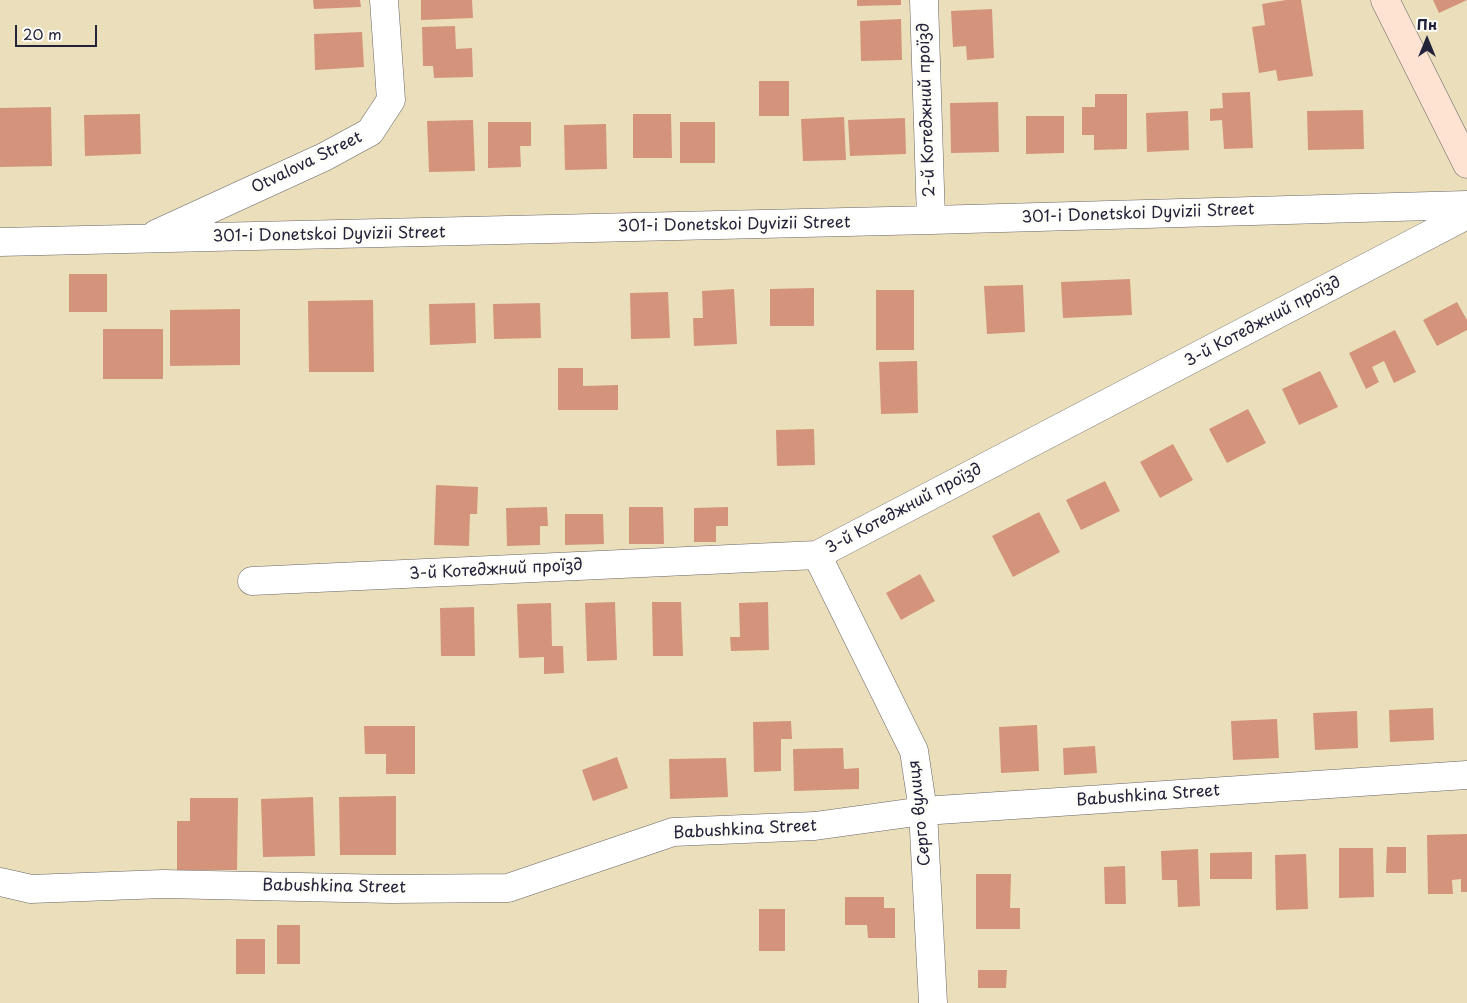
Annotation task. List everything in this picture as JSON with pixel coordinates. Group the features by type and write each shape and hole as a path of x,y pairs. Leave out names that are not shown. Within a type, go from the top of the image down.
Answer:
{"street":[{"name":"Otvalova Street","path":"145,239 324,157 370,132 391,100 384,0"},
{"name":"2-й Котеджний проїзд","path":"924,0 931,220"},
{"path":"1385,0 1467,164"},
{"name":"301-i Donetskoi Dyvizii Street","path":"0,242 1467,205"},
{"name":"3-й Котеджний проїзд","path":"252,581 817,555 1467,215"},
{"name":"Серго вулиця","path":"817,555 914,751 923,811 934,1003"},
{"name":"Babushkina Street","path":"0,882 31,889 163,884 391,889 508,888 673,832 815,826 923,811 1467,775"}],"building":[{"path":"313,0 360,0 361,7 314,9"},
{"path":"421,0 472,0 473,18 421,20"},
{"path":"857,0 901,0 901,5 857,6"},
{"path":"1286,0 1301,0 1313,76 1278,81 1276,70 1259,73 1252,27 1265,25 1262,4"},
{"path":"1433,0 1467,0 1439,13"},
{"path":"992,9 994,58 967,60 966,46 953,47 951,11"},
{"path":"901,19 902,60 861,61 860,21"},
{"path":"455,26 456,49 472,48 473,77 434,78 433,66 423,66 422,27"},
{"path":"362,32 364,67 315,70 314,34"},
{"path":"759,81 789,81 789,116 759,116"},
{"path":"1250,92 1253,148 1224,149 1222,120 1210,121 1210,109 1223,108 1222,93"},
{"path":"1095,94 1127,94 1127,149 1094,150 1094,135 1082,135 1082,107 1095,107"},
{"path":"998,102 999,152 951,153 950,103"},
{"path":"51,107 52,166 0,167 0,108"},
{"path":"1363,110 1364,149 1308,150 1307,111"},
{"path":"1188,111 1189,150 1147,152 1146,113"},
{"path":"140,114 141,154 85,156 84,115"},
{"path":"633,114 671,114 672,158 633,158"},
{"path":"1026,116 1064,116 1064,153 1026,154"},
{"path":"844,117 846,160 803,161 801,119"},
{"path":"905,118 906,154 850,156 848,120"},
{"path":"473,120 475,171 429,172 427,121"},
{"path":"488,122 531,122 531,146 520,146 521,167 488,168"},
{"path":"680,122 715,122 715,163 680,163"},
{"path":"606,124 607,169 565,170 564,125"},
{"path":"69,274 107,274 107,312 69,312"},
{"path":"1130,279 1132,315 1063,318 1061,282"},
{"path":"1023,285 1025,332 987,334 984,286"},
{"path":"814,288 814,326 770,326 770,289"},
{"path":"734,289 737,344 694,346 693,318 703,318 702,291"},
{"path":"876,290 914,290 914,350 876,350"},
{"path":"668,292 670,338 631,339 630,293"},
{"path":"373,300 374,372 309,372 308,301"},
{"path":"1457,302 1467,320 1467,330 1437,346 1423,320"},
{"path":"475,303 476,343 430,345 429,304"},
{"path":"540,303 541,338 494,339 493,304"},
{"path":"240,309 240,365 170,366 170,310"},
{"path":"103,329 163,329 163,379 103,379"},
{"path":"1395,330 1416,372 1394,383 1384,361 1372,367 1379,382 1366,389 1349,353"},
{"path":"917,361 918,413 881,414 879,362"},
{"path":"558,368 583,368 583,386 618,385 618,410 558,410"},
{"path":"1320,371 1338,407 1299,425 1282,389"},
{"path":"1248,409 1266,443 1227,463 1209,429"},
{"path":"814,429 815,465 777,466 776,430"},
{"path":"1173,444 1193,480 1160,498 1140,462"},
{"path":"1105,481 1120,511 1081,530 1066,500"},
{"path":"436,485 478,487 477,514 470,514 469,546 434,545"},
{"path":"547,507 548,526 540,526 540,545 507,546 506,508"},
{"path":"629,507 663,507 664,544 629,544"},
{"path":"728,507 728,526 716,526 716,542 694,542 694,508"},
{"path":"1039,512 1060,552 1013,577 992,536"},
{"path":"565,514 603,514 604,544 565,545"},
{"path":"920,574 935,601 901,620 886,593"},
{"path":"615,602 617,660 587,661 585,603"},
{"path":"652,602 681,602 683,656 653,656"},
{"path":"768,602 769,650 731,651 730,637 740,637 739,603"},
{"path":"551,603 552,646 563,646 564,673 544,674 544,657 519,658 517,604"},
{"path":"474,607 475,656 441,656 440,608"},
{"path":"1433,708 1434,740 1390,742 1389,710"},
{"path":"1357,711 1358,748 1315,750 1313,713"},
{"path":"1277,719 1279,758 1233,760 1231,721"},
{"path":"791,721 792,739 781,739 781,771 754,772 753,722"},
{"path":"1037,725 1039,771 1001,773 999,727"},
{"path":"364,726 415,726 415,774 386,774 386,754 365,754"},
{"path":"1095,746 1097,773 1064,775 1063,748"},
{"path":"843,748 844,769 859,768 859,789 794,791 793,749"},
{"path":"617,757 628,788 593,801 582,770"},
{"path":"726,758 728,797 670,799 669,759"},
{"path":"396,796 396,855 340,855 339,797"},
{"path":"313,797 315,856 263,857 261,799"},
{"path":"190,798 238,798 237,870 177,870 177,821 190,821"},
{"path":"1467,834 1467,892 1461,892 1461,879 1452,880 1453,894 1428,894 1427,835"},
{"path":"1387,847 1406,847 1406,873 1386,873"},
{"path":"1339,848 1373,848 1374,897 1339,898"},
{"path":"1198,849 1200,906 1178,907 1177,880 1162,880 1161,851"},
{"path":"1252,852 1252,879 1210,879 1210,853"},
{"path":"1306,854 1308,909 1276,910 1275,855"},
{"path":"1125,866 1126,904 1105,904 1104,867"},
{"path":"976,874 1011,874 1010,908 1020,908 1020,929 976,929"},
{"path":"845,897 884,897 884,908 895,908 895,938 868,938 867,925 845,925"},
{"path":"759,909 785,909 785,951 759,951"},
{"path":"277,925 300,925 300,964 277,964"},
{"path":"236,939 265,939 265,974 236,974"},
{"path":"978,970 1007,970 1006,988 978,988"}]}
